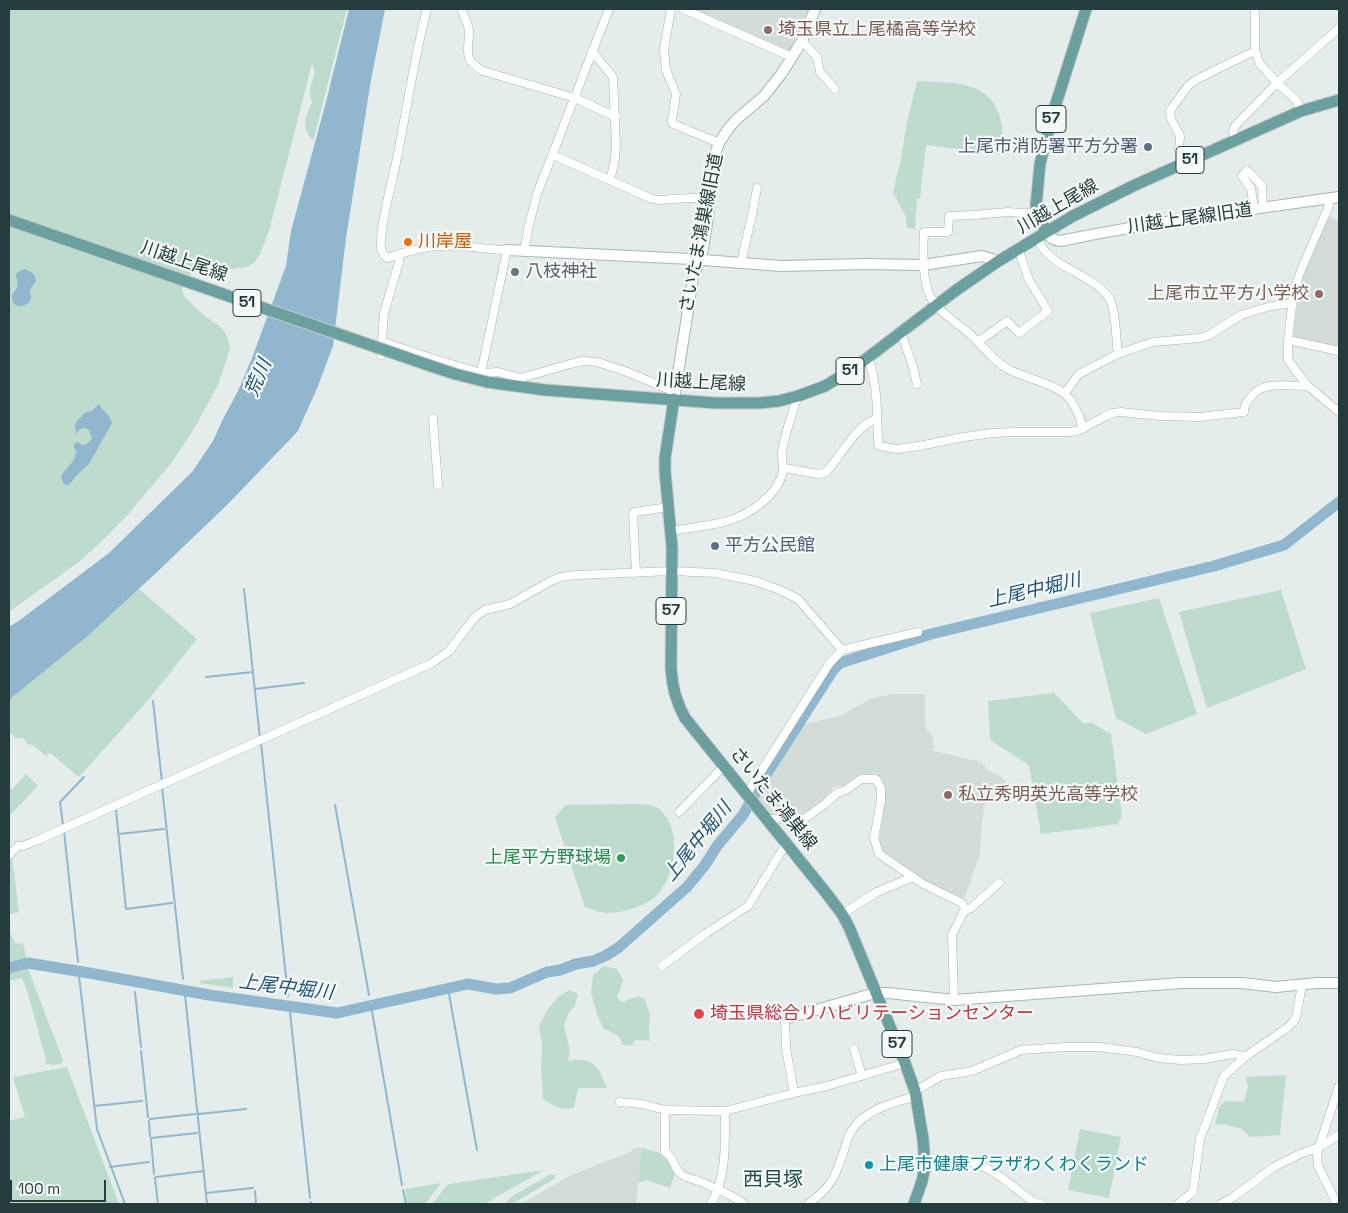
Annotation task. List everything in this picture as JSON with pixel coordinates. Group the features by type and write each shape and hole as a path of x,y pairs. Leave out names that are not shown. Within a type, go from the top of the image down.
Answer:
{"main road":[{"name":"57","path":"1042,234 1036,200 1040,164 1045,141 1086,9"},
{"name":"川越上尾線","path":"9,220 455,374 545,390 675,396 738,404 779,401 825,386 837,379 868,358 936,304 997,262 1103,200 1301,111 1339,100"},
{"name":"さいたま鴻巣線","path":"675,396 665,471 671,531 671,668 675,695 685,718 842,914 905,1063 915,1093 923,1139 925,1167 914,1204"}],"street":[{"path":"427,9 418,44 382,229 381,250 387,258 418,248 455,246 794,266 923,265 982,256 997,262"},
{"path":"461,9 468,25 469,58 478,68 574,98 616,117"},
{"path":"524,251 528,225 537,194 609,9"},
{"path":"670,9 664,49 666,70 676,94 673,124 719,143"},
{"path":"683,9 792,57"},
{"name":"さいたま鴻巣線旧道","path":"675,396 691,286 703,250 715,154 723,136 738,119 773,87 802,41 815,9"},
{"path":"1255,9 1255,51 1260,64 1277,84 1297,101 1301,111"},
{"path":"1235,140 1233,130 1235,126 1277,84 1339,28"},
{"path":"802,41 817,57 820,72 836,88"},
{"path":"1184,163 1179,151 1180,136 1171,119 1170,111 1188,86 1194,81 1255,51"},
{"path":"592,52 613,77 616,117 615,158 612,174 609,179"},
{"path":"553,155 657,200 710,197"},
{"path":"741,263 757,188"},
{"path":"1335,198 1328,208 1294,290 1288,340 1288,359 1308,386 1339,412"},
{"name":"川越上尾線旧道","path":"1042,234 1060,241 1114,230 1335,198"},
{"path":"1038,214 1008,212 974,216 948,216 948,232 924,232 923,265 929,295 954,322 978,342 981,348 1008,369 1065,393 1084,428"},
{"path":"1042,234 1041,246 1046,252 1066,267 1097,285 1109,298 1113,312 1118,354"},
{"path":"978,342 1007,321 1019,333 1048,311 1030,280 1019,249"},
{"path":"484,378 507,250"},
{"path":"381,356 384,313 399,262 398,255"},
{"path":"1065,393 1079,374 1118,354 1153,342 1201,338 1241,315 1271,306 1292,303"},
{"path":"901,332 917,384"},
{"path":"1288,340 1339,351"},
{"path":"383,342 484,378 498,372 521,378 562,365 589,361 597,362 625,371 675,396"},
{"path":"868,358 873,370 876,391 878,443 879,446 896,448 919,446 994,433 1070,432 1084,428 1113,413 1121,412 1159,416 1200,417 1244,412 1244,408 1252,394 1266,385 1308,386"},
{"path":"671,531 726,521 743,514 773,492 784,468 782,450 798,396"},
{"path":"433,418 438,485"},
{"path":"784,468 818,474 826,472 859,430 871,420 877,419"},
{"path":"636,573 633,513 669,507"},
{"path":"9,855 18,846 38,840 432,663 449,651 474,617 485,610 510,604 541,585 561,577 672,571 715,573 755,581 798,599 842,650"},
{"path":"750,799 829,664 842,650 918,632"},
{"path":"679,812 724,766"},
{"path":"766,819 804,819 825,804 837,792 846,790 860,779 876,779 881,788 881,801 874,838 879,854 923,884 962,902 966,910"},
{"path":"662,966 704,934 748,906 786,844"},
{"path":"842,914 877,892 913,876"},
{"path":"954,1000 952,935 964,911 972,908 999,883"},
{"path":"794,1093 786,1048 785,1019 875,993 954,1000 1180,984 1242,983 1276,987 1339,983"},
{"path":"1178,1204 1192,1192 1200,1139 1224,1076 1246,1056 1287,1028 1295,1019 1302,984"},
{"path":"808,1204 825,1191 832,1182 854,1127 876,1110 915,1093 942,1076 972,1071 1021,1050 1065,1047 1100,1047 1137,1052 1158,1058 1182,1060 1204,1059 1232,1054 1246,1056"},
{"path":"854,1049 862,1076"},
{"path":"620,1102 642,1104 666,1110 725,1111 826,1086 905,1063"},
{"path":"1337,1204 1318,1166 1319,1147 1339,1086"},
{"path":"666,1110 665,1152 673,1159 678,1172 737,1198 744,1204"},
{"path":"711,1204 718,1190 723,1169 725,1111"},
{"path":"1221,1204 1274,1167 1319,1147 1339,1135"},
{"path":"925,1158 972,1162 984,1166 1033,1202 1041,1204"}],"shaded area":[{"name":"埼玉県立上尾橘高等学校","path":"688,9 809,9 790,51 787,52"},
{"name":"上尾市立平方小学校","path":"1329,217 1339,220 1339,349 1292,340 1301,279"},
{"name":"私立秀明英光高等学校","path":"892,694 925,694 925,721 927,730 933,737 934,751 981,762 989,771 999,775 1014,788 1011,797 986,798 980,854 964,899 924,881 883,852 879,842 885,792 882,779 875,773 857,776 845,785 834,787 824,800 801,816 772,815 757,797 802,725 842,715 870,699"},
{"path":"634,1148 642,1148 636,1204 521,1204 571,1175 630,1152"}],"green space":[{"path":"9,9 347,9 312,140 307,130 306,117 312,102 310,91 315,74 312,64 269,231 260,254 255,262 247,267 232,269 204,264 196,266 182,288 184,296 202,314 222,328 227,336 230,347 218,385 195,427 173,461 131,511 105,538 80,561 9,612"},
{"path":"917,81 951,83 973,87 982,92 990,99 999,114 1005,155 926,145 920,199 917,199 915,229 907,228 906,217 893,192"},
{"path":"139,589 197,639 150,698 79,777 50,753 46,756 33,745 27,744 23,738 17,739 9,733 9,700 89,635"},
{"path":"1281,590 1306,669 1207,708 1179,612"},
{"path":"1159,598 1197,714 1146,734 1116,718 1090,613"},
{"path":"1054,693 1083,723 1092,723 1111,734 1122,815 1118,824 1041,834 1029,765 990,740 988,701"},
{"path":"26,774 38,786 9,816 9,787 12,789"},
{"name":"上尾平方野球場","path":"645,804 658,808 668,820 672,830 674,850 668,877 660,892 654,898 638,907 607,913 585,907 555,818 565,805"},
{"path":"12,856 19,912 10,914 9,925 9,857"},
{"path":"9,931 16,944 23,943 30,974 63,1060 62,1063 45,1064 46,1060 22,978 9,981"},
{"path":"604,966 617,969 623,980 617,998 622,1002 638,996 645,999 650,1016 650,1041 635,1040 632,1046 622,1045 620,1037 603,1028 591,993 593,975"},
{"path":"233,977 233,988 200,983 200,981"},
{"path":"569,990 578,994 575,1006 569,1012 564,1025 570,1051 568,1061 584,1060 594,1065 601,1074 607,1088 578,1088 574,1108 565,1109 554,1106 543,1099 542,1045 539,1026 548,1009 558,997"},
{"path":"67,1067 119,1204 9,1204 9,1121 25,1117 13,1077"},
{"path":"1286,1075 1280,1135 1250,1137 1242,1129 1223,1124 1215,1125 1219,1107 1225,1101 1244,1102 1248,1087 1246,1077"},
{"path":"1080,1129 1121,1137 1109,1198 1068,1190"},
{"path":"642,1148 659,1153 669,1161 675,1173 670,1188 646,1180 638,1183"},
{"path":"544,1170 484,1204 432,1204 448,1184"},
{"path":"551,1174 555,1176 554,1179 512,1204 505,1204 511,1197"},
{"path":"441,1183 425,1204 407,1204 405,1189"}],"water":[{"name":"荒川","path":"349,9 385,9 371,80 346,238 333,346 298,431 229,503 156,573 89,635 9,700 9,627 109,553 192,472 213,441 238,391 286,266 291,231"},
{"path":"25,269 34,274 36,281 30,291 30,301 24,306 18,306 12,300 18,284 16,274"},
{"path":"100,405 112,423 89,464 69,485 64,484 61,478 75,456 74,444 78,442 82,445 87,444 92,438 89,430 85,428 80,429 76,434 75,425 85,413 92,411"}],"waterway":[{"name":"上尾中堀川","path":"9,968 28,963 209,995 337,1013 468,984 496,989 510,988 547,972 593,961 618,948 687,887 743,815 765,776 833,670 840,663 931,634 1214,566 1284,545 1339,502"},
{"path":"244,589 260,738"},
{"path":"206,677 253,672"},
{"path":"255,689 304,683"},
{"path":"153,701 162,782"},
{"path":"261,743 288,996"},
{"path":"63,825 60,802 84,777"},
{"path":"162,787 183,979"},
{"path":"335,805 369,995"},
{"path":"116,810 126,909 172,903"},
{"path":"119,834 164,829"},
{"path":"64,831 78,962"},
{"path":"79,976 97,1129 125,1204"},
{"path":"135,992 141,1047"},
{"path":"449,994 477,1150"},
{"path":"185,995 207,1204"},
{"path":"372,1011 402,1185"},
{"path":"290,1012 310,1198"},
{"path":"141,1051 148,1117"},
{"path":"94,1106 142,1101"},
{"path":"199,1114 246,1109"},
{"path":"150,1119 195,1114"},
{"path":"149,1121 150,1136"},
{"path":"151,1138 197,1133"},
{"path":"151,1140 154,1174"},
{"path":"110,1167 149,1162"},
{"path":"156,1177 204,1171"},
{"path":"155,1178 158,1204"},
{"path":"206,1193 253,1188"},
{"path":"403,1190 406,1204"},
{"path":"251,1204 256,1204 255,1191"}],"place":[{"name":"埼玉県立上尾橘高等学校","path":"768,30"},
{"name":"上尾市消防署平方分署","path":"1148,147"},
{"name":"川岸屋","path":"408,242"},
{"name":"八枝神社","path":"515,272"},
{"name":"上尾市立平方小学校","path":"1319,294"},
{"name":"平方公民館","path":"715,546"},
{"name":"私立秀明英光高等学校","path":"948,795"},
{"name":"上尾平方野球場","path":"621,858"},
{"name":"埼玉県総合リハビリテーションセンター","path":"699,1014"},
{"name":"上尾市健康プラザわくわくランド","path":"869,1165"}],"district":[{"name":"西貝塚","path":"773,1181"}]}
